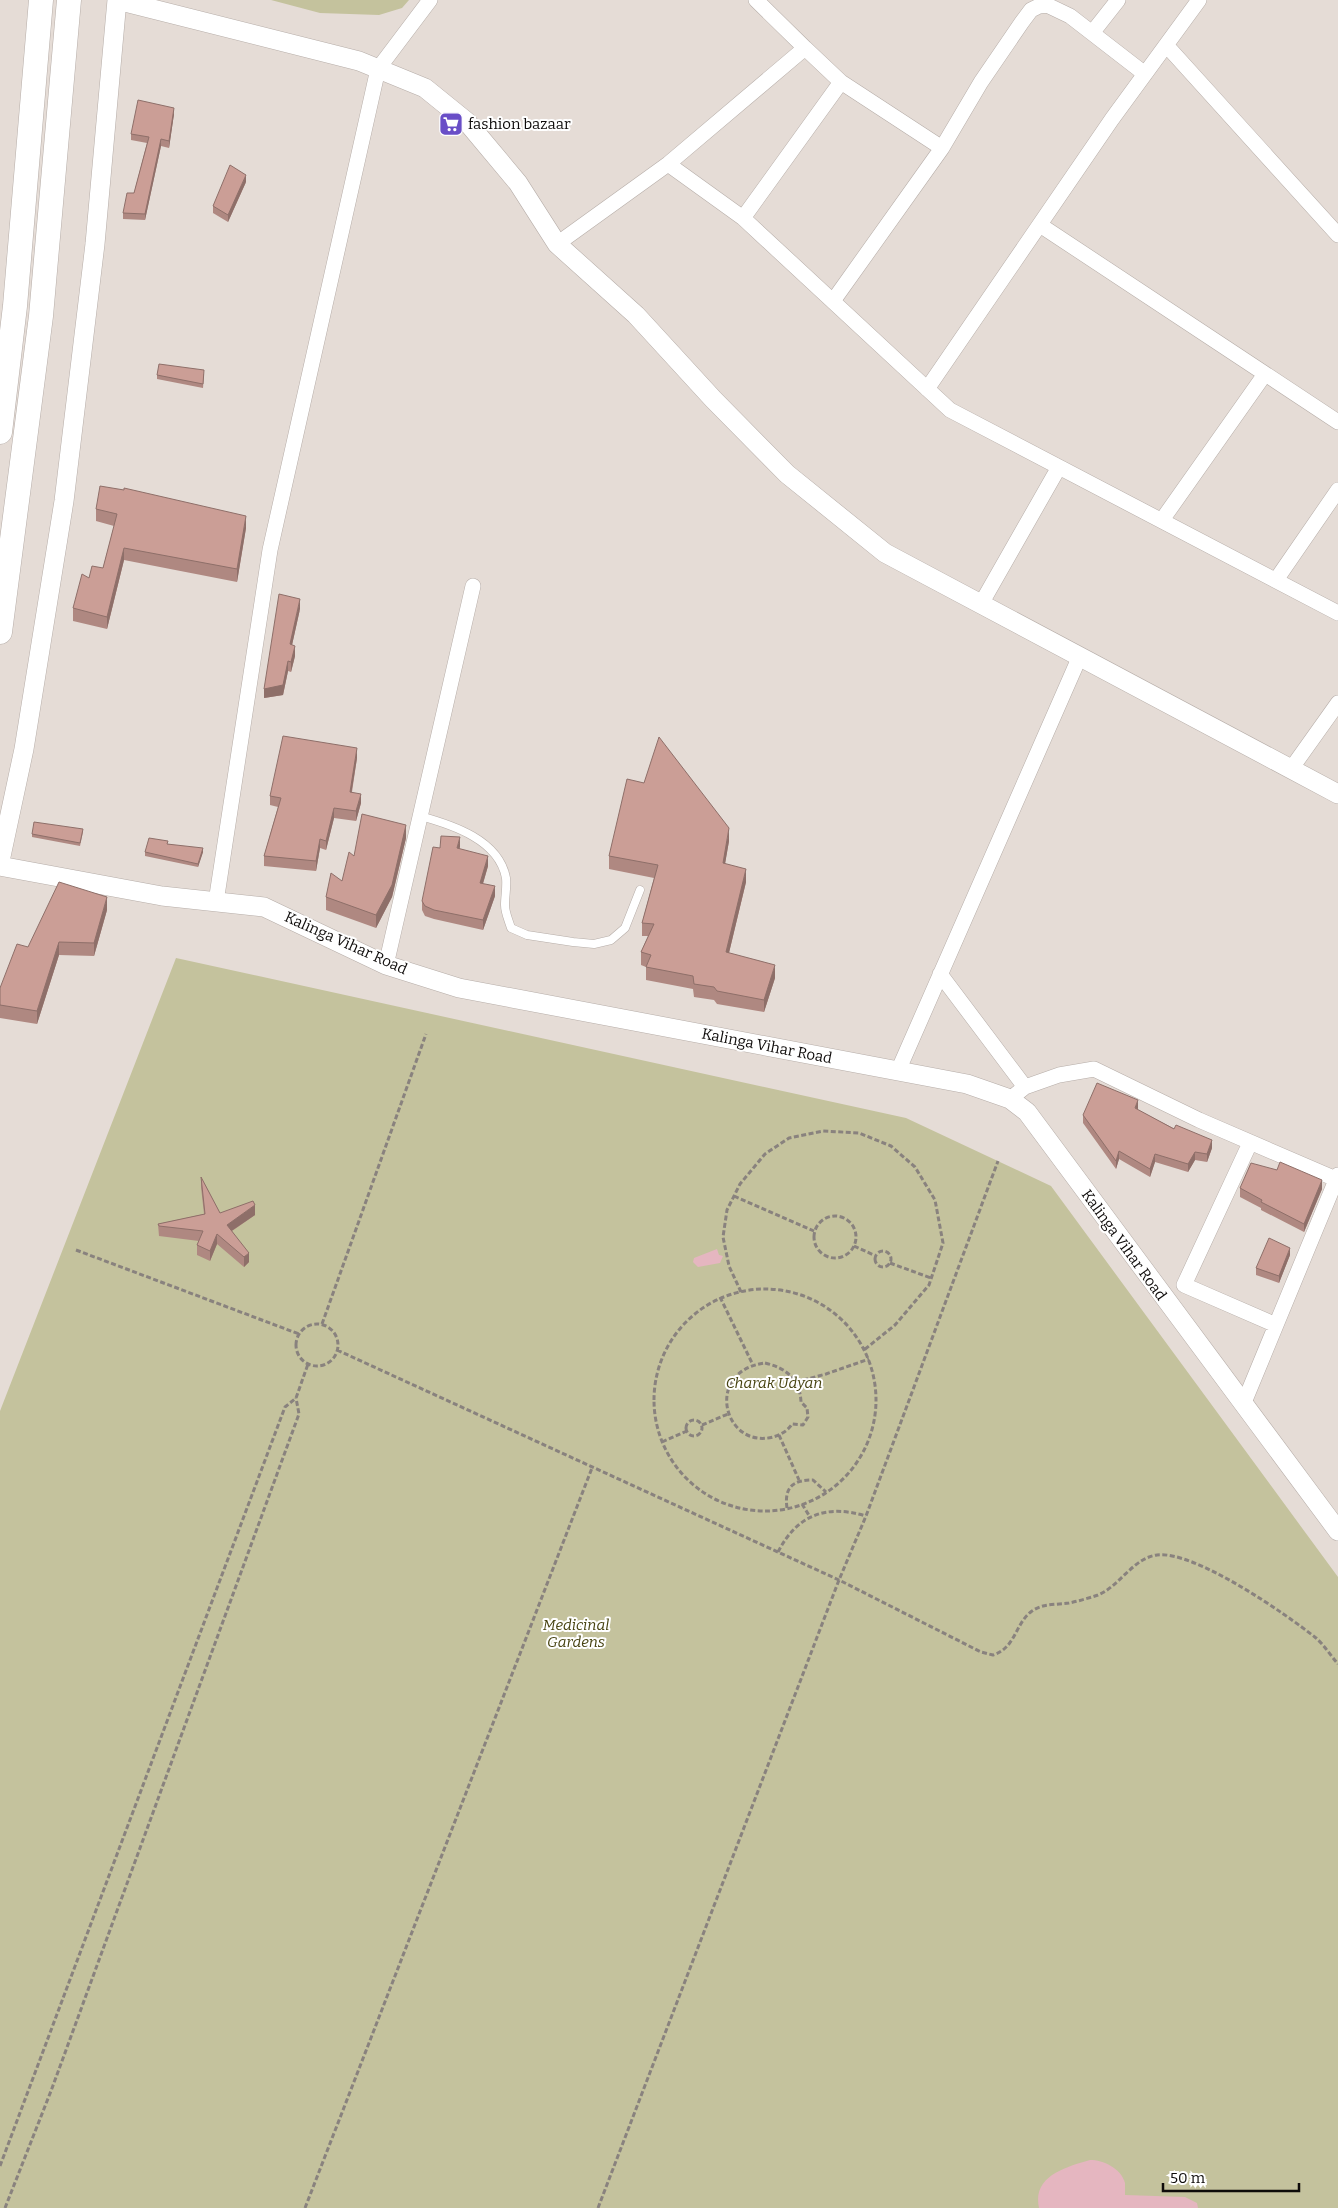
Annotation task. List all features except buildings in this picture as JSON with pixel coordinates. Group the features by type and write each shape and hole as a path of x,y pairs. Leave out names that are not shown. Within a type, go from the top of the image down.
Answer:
{"highway":[{"path":"0,432 15,306 41,0"},
{"path":"0,632 41,316 70,0"}],"street":[{"path":"0,861 24,749 64,501 95,244 117,0 358,61 425,88 467,122 518,183 557,244 636,315 713,399 787,474 885,554 1338,794"},
{"path":"216,902 270,550 378,69 430,0"},
{"path":"756,0 841,82 942,148"},
{"path":"1092,33 1118,0"},
{"path":"927,389 1145,74 1199,0"},
{"path":"833,301 942,148 981,82 1031,10 1047,5 1070,16 1145,74"},
{"path":"1167,46 1338,235"},
{"path":"557,244 668,164 805,48"},
{"path":"744,218 841,82"},
{"path":"668,164 744,218 950,410 1338,613"},
{"path":"1040,225 1338,422"},
{"path":"1162,520 1265,374"},
{"path":"981,604 1059,466"},
{"path":"1276,580 1338,490"},
{"path":"386,964 473,586"},
{"path":"898,1071 1080,656"},
{"path":"1291,769 1338,703"},
{"name":"Kalinga Vihar Road","path":"0,866 162,896 264,907 386,964 459,988 967,1084 1010,1099 1027,1112 1338,1531"},
{"path":"940,974 1025,1087"},
{"path":"1010,1099 1025,1087 1059,1075 1094,1069 1250,1143 1337,1178 1243,1405"},
{"path":"1250,1143 1184,1285 1276,1325"}],"lane":[{"path":"420,816 444,823 494,851 503,867 506,881 505,907 511,928 527,935 594,944 611,940 625,928 640,890"}],"path":[{"path":"322,1324 426,1034"},
{"path":"741,1292 729,1266 723,1237 727,1210 740,1184 765,1154 789,1138 823,1131 860,1132 891,1146 915,1167 935,1200 943,1243 929,1285 895,1325 864,1350"},
{"path":"598,2208 839,1580 866,1516 998,1161"},
{"path":"734,1196 814,1231"},
{"path":"829,1216 844,1217 854,1227 856,1234 854,1246 843,1256 830,1258 815,1245 814,1231 822,1219 829,1216"},
{"path":"854,1246 876,1256"},
{"path":"76,1250 299,1334"},
{"path":"882,1251 886,1252 890,1255 890,1262 886,1266 881,1266 877,1264 876,1256 882,1251"},
{"path":"890,1262 931,1278"},
{"path":"755,1288 791,1290 824,1304 851,1328 864,1350 869,1359 876,1394 872,1430 857,1463 832,1489 802,1504 761,1512 724,1504 691,1485 667,1456 654,1420 654,1382 666,1346 690,1316 720,1297 741,1292 755,1288"},
{"path":"720,1297 753,1365"},
{"path":"322,1324 333,1331 336,1337 337,1350 329,1362 322,1365 308,1364 302,1360 296,1348 299,1334 309,1325 322,1324"},
{"path":"337,1350 839,1580 982,1652 993,1655 1008,1647 1032,1611 1042,1606 1068,1603 1109,1591 1138,1563 1156,1555 1172,1555 1193,1562 1260,1598 1318,1639 1338,1664"},
{"path":"796,1382 869,1359"},
{"path":"765,1363 777,1366 788,1372 796,1382 801,1402 807,1408 808,1417 803,1424 792,1424 779,1435 767,1438 755,1437 743,1433 728,1414 726,1402 728,1390 733,1379 742,1370 753,1365 765,1363"},
{"path":"5,2208 51,2091 299,1414 296,1398 308,1364"},
{"path":"0,2166 285,1407 296,1398"},
{"path":"702,1425 728,1414"},
{"path":"692,1420 697,1420 702,1425 701,1433 696,1436 690,1435 687,1431 686,1425 692,1420"},
{"path":"662,1442 687,1431"},
{"path":"779,1435 800,1480"},
{"path":"305,2208 592,1468"},
{"path":"787,1508 788,1491 794,1483 800,1480 813,1480 826,1492"},
{"path":"802,1504 810,1517"},
{"path":"778,1552 795,1527 810,1517 828,1511 842,1510 866,1516"}],"green space":[{"path":"271,0 409,0 402,8 379,15 320,13"},
{"name":"Medicinal Gardens","path":"176,958 906,1118 1051,1186 1338,1577 1338,2208 0,2208 0,1411"}],"shaded area":[{"path":"717,1249 719,1255 723,1256 720,1263 698,1267 693,1262 694,1258"},
{"path":"1090,2160 1106,2163 1120,2173 1125,2183 1125,2195 1185,2197 1197,2203 1198,2208 1039,2208 1038,2197 1046,2181 1061,2170"}],"place":[{"name":"fashion bazaar","path":"451,124"}],"park label":[{"name":"Charak Udyan","path":"774,1383"}]}
